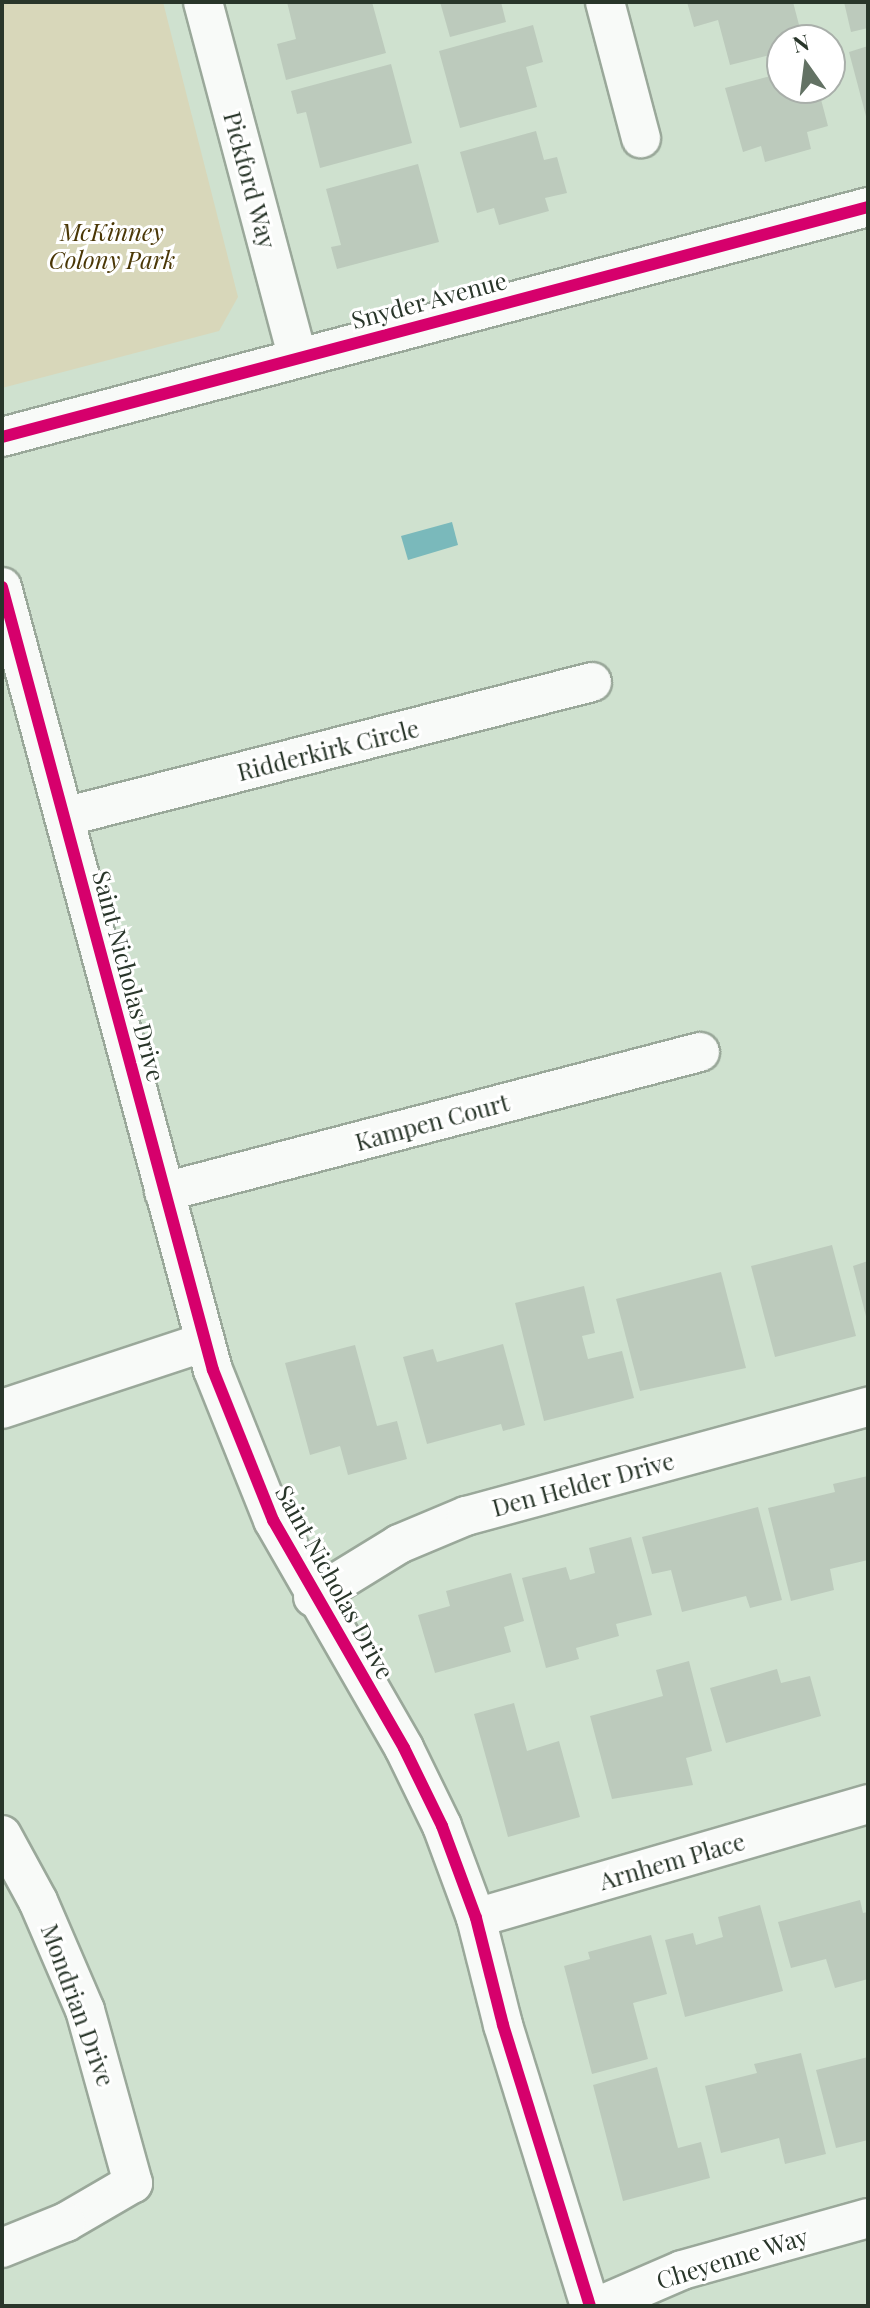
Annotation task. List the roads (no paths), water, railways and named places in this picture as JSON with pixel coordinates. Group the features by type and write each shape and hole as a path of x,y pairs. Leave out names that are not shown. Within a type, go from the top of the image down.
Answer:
{"street":[{"name":"Pickford Way","path":"203,2 298,358"},
{"path":"605,2 641,138"},
{"name":"Snyder Avenue","path":"2,437 868,207"},
{"name":"Saint Nicholas Drive","path":"2,587 205,1342 238,1439 313,1597 404,1748 442,1826 476,1918 503,2025 590,2306"},
{"name":"Ridderkirk Circle","path":"64,817 592,682"},
{"name":"Kampen Court","path":"164,1192 700,1052"},
{"path":"2,1409 205,1342"},
{"name":"Den Helder Drive","path":"313,1597 399,1544 466,1516 868,1407"},
{"name":"Arnhem Place","path":"476,1918 868,1804"},
{"name":"Mondrian Drive","path":"2,1835 38,1901 85,2010 133,2183 66,2222 2,2248"},
{"name":"Cheyenne Way","path":"599,2306 682,2270 868,2218"}],"water":[{"path":"452,522 458,545 408,560 401,536"}],"park label":[{"name":"McKinney Colony Park","path":"112,246"}]}
